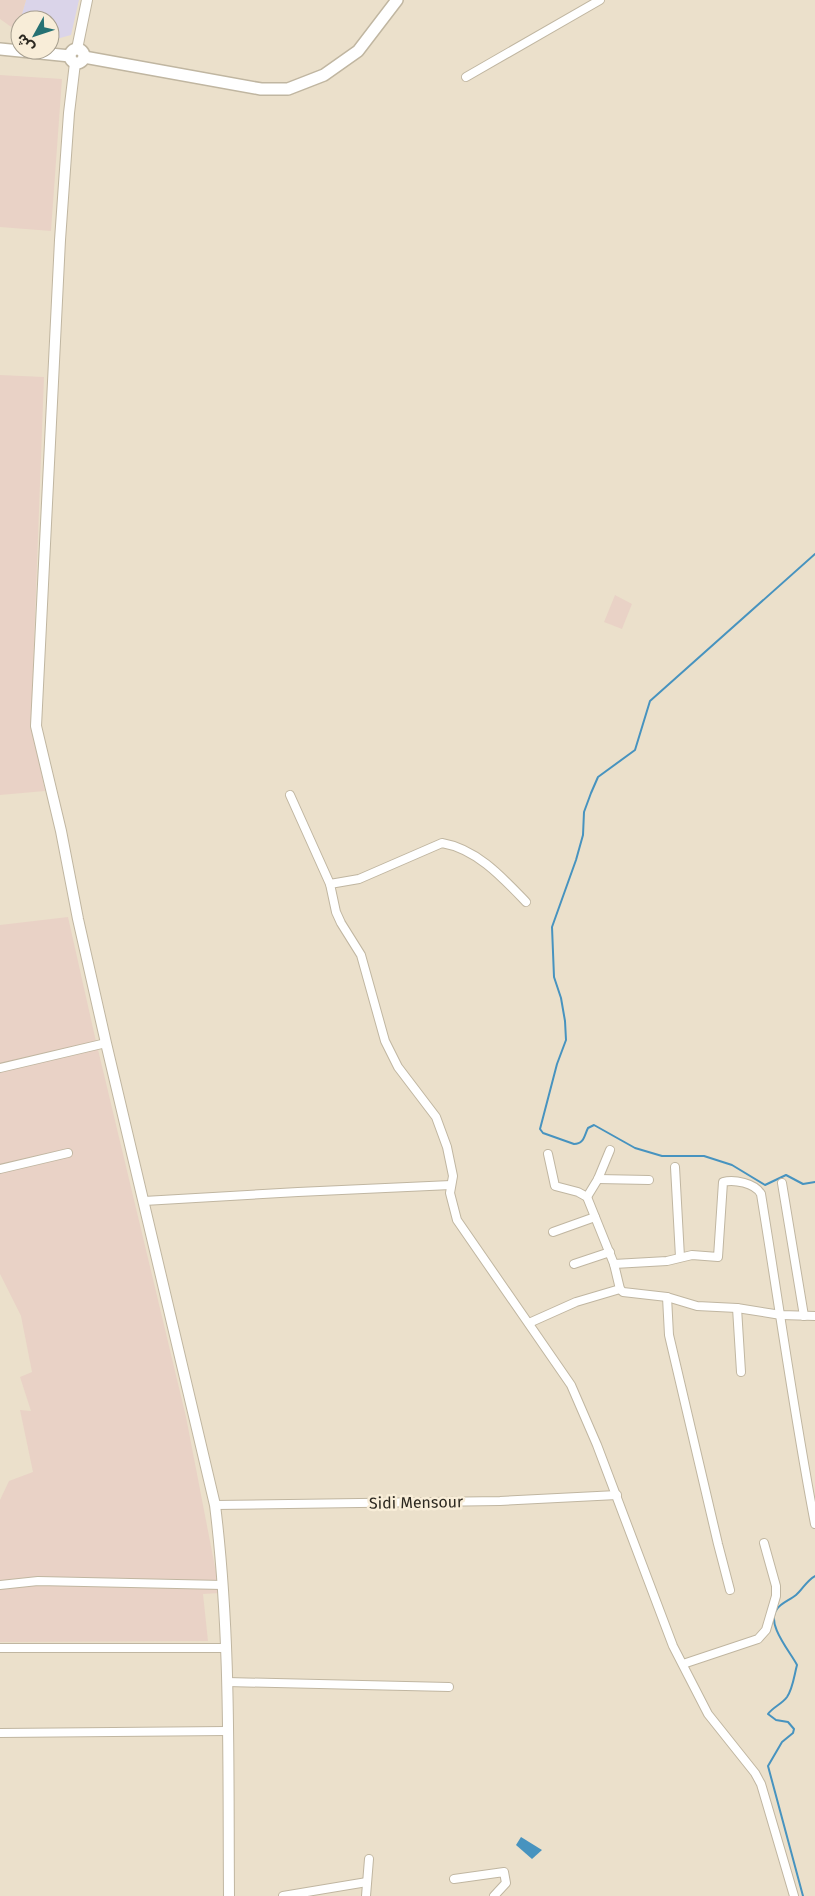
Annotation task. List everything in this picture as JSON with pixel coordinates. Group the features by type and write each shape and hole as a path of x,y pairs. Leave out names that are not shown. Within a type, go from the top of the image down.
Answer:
{"main road":[{"path":"87,0 76,56 69,113 60,240 36,726 61,831 78,919 106,1043 215,1504 223,1585 226,1648 230,1896"},
{"path":"0,49 76,56 261,89 288,89 324,75 358,51 397,0"}],"street":[{"path":"466,77 600,0"},
{"path":"290,795 330,884 341,923 361,955 385,1041 398,1067 436,1117 447,1147 453,1176 450,1193 457,1220 571,1385 617,1495 673,1646 708,1714 755,1773 761,1784 794,1896"},
{"path":"330,884 359,879 442,843 454,845 488,864 526,902"},
{"path":"0,1068 106,1043"},
{"path":"587,1197 598,1179 610,1150"},
{"path":"0,1169 68,1153"},
{"path":"548,1154 555,1186 578,1192 587,1197 610,1252 620,1289 625,1294 667,1297 697,1306 737,1308 781,1315 815,1316"},
{"path":"675,1167 680,1256"},
{"path":"598,1179 649,1180"},
{"path":"614,1264 667,1261 680,1256 692,1255 718,1257 723,1182 728,1181 751,1185 758,1190 761,1194 799,1440 815,1524"},
{"path":"782,1183 804,1316"},
{"path":"144,1201 451,1185"},
{"path":"553,1232 595,1217"},
{"path":"574,1264 610,1252"},
{"path":"529,1323 563,1307 620,1289"},
{"path":"667,1297 669,1335 730,1590"},
{"path":"737,1308 741,1372"},
{"name":"Sidi Mensour","path":"215,1504 500,1501 617,1495"},
{"path":"683,1664 758,1639 765,1632 776,1600 776,1591 764,1543"},
{"path":"0,1584 38,1581 223,1585"},
{"path":"0,1648 226,1648"},
{"path":"227,1682 449,1687"},
{"path":"0,1733 227,1731"},
{"path":"366,1896 369,1859"},
{"path":"454,1879 504,1872 510,1864"},
{"path":"494,1896 506,1883 504,1872"},
{"path":"283,1896 367,1882"}],"shaded area":[{"path":"0,0 26,0 23,10 10,10 10,26 0,19"},
{"path":"26,0 79,0 71,35 60,38 60,10 23,10"},
{"path":"0,75 62,79 51,231 0,227"},
{"path":"0,375 44,377 31,724 45,791 0,795"},
{"path":"615,595 632,604 622,629 604,622"},
{"path":"68,917 186,1417 220,1593 203,1594 208,1641 0,1642 0,1500 9,1481 33,1472 20,1410 31,1411 20,1377 32,1372 21,1316 0,1274 0,925"}],"water":[{"path":"521,1837 542,1850 532,1859 516,1845"}],"waterway":[{"path":"815,554 650,701 635,750 598,777 584,812 583,835 576,860 552,927 554,977 561,998 566,1040 557,1064 540,1129 543,1133 577,1144 582,1141 588,1128 594,1125 635,1148 662,1156 704,1156 732,1165 765,1185 786,1175 803,1184 815,1182"},
{"path":"803,1896 768,1766 782,1742 793,1733 794,1729 788,1722 776,1720 768,1714 787,1697 797,1665 776,1630 774,1615 783,1603 796,1595 815,1576"}]}
